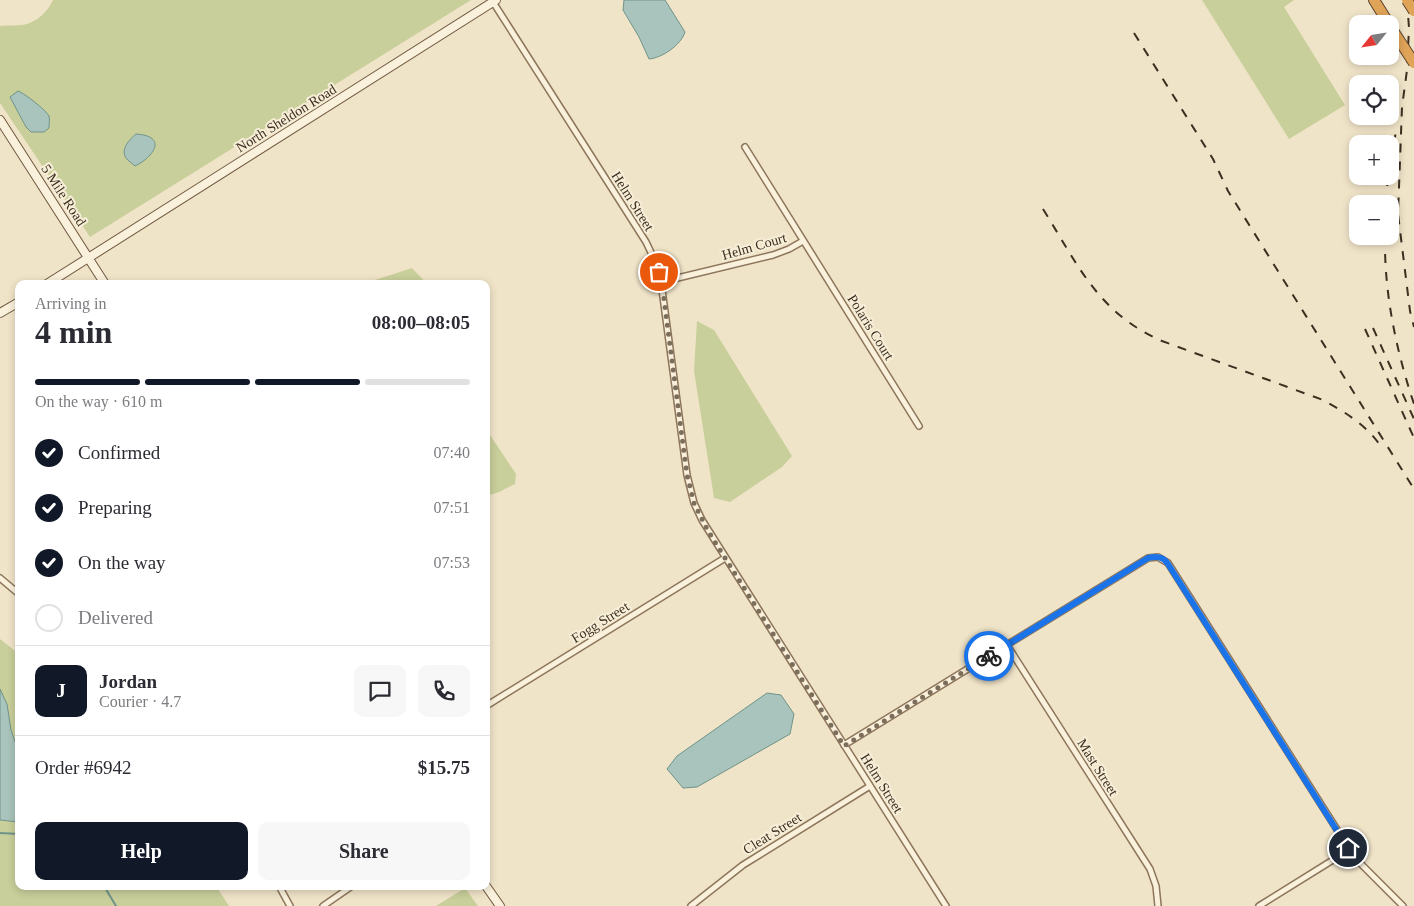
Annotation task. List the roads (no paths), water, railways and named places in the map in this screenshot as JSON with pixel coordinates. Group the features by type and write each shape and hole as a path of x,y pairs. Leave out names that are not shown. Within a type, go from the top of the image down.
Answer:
{"highway":[{"path":"1374,0 1384,15"},
{"path":"1407,0 1414,11"},
{"path":"1399,41 1414,64"}],"main road":[{"name":"North Sheldon Road","path":"53,280 495,1"},
{"name":"5 Mile Road","path":"0,120 103,280"},
{"path":"0,313 15,304"},
{"path":"489,890 500,906"}],"street":[{"name":"Helm Street","path":"495,1 646,242 655,261 662,282 690,488 702,520 946,906"},
{"name":"Helm Court","path":"662,282 773,255 803,241 745,147"},
{"name":"Polaris Court","path":"803,241 918,426"},
{"path":"844,746 1148,558 1158,557 1168,564 1349,850 1403,906"},
{"name":"Fogg Street","path":"490,704 725,558"},
{"path":"0,578 15,591"},
{"name":"Mast Street","path":"1007,645 1150,869 1156,886 1158,906"},
{"name":"Cleat Street","path":"691,906 743,865 870,786"},
{"path":"1259,906 1349,850"},
{"path":"281,890 290,906"},
{"path":"322,906 346,890"}],"water":[{"path":"624,0 665,0 685,32 680,42 660,56 649,59 623,10"},
{"path":"18,91 35,102 49,116 49,128 44,132 31,132 26,127 10,97"},
{"path":"136,134 152,139 155,147 148,157 135,166 126,158 124,151 129,141"},
{"path":"0,689 7,704 11,730 15,742 15,822 0,820"},
{"path":"767,693 781,695 794,714 790,734 697,787 683,788 667,769 677,756"}],"waterway":[{"path":"0,833 15,834"},
{"path":"106,890 116,906"}],"railway":[{"path":"1407,0 1409,28 1407,70 1402,107 1398,214 1410,311 1414,327"},
{"path":"1134,33 1213,159 1228,191 1414,489"},
{"path":"1387,185 1387,195"},
{"path":"1043,209 1092,286 1105,302 1140,330 1162,341 1323,400 1339,409 1368,431 1380,445"},
{"path":"1385,245 1392,321 1414,404"},
{"path":"1373,328 1414,419"},
{"path":"1365,329 1414,438"}]}
